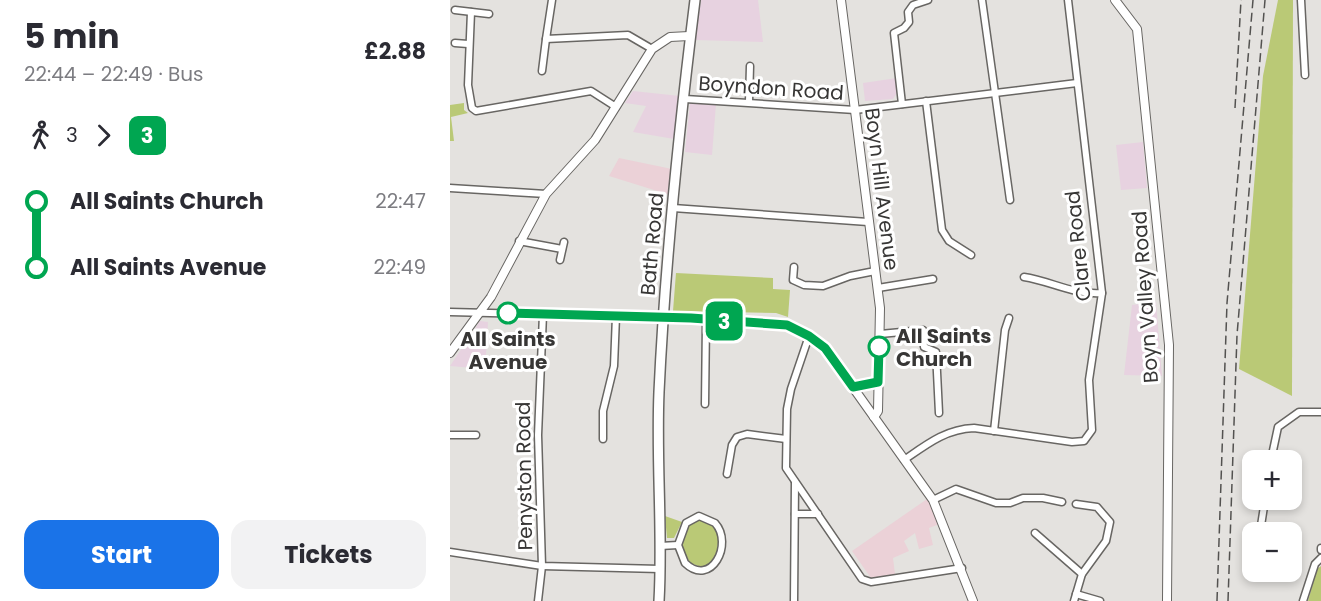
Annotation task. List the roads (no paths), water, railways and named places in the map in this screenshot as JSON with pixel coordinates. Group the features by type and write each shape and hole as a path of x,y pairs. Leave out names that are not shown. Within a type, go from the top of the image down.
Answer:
{"main road":[{"name":"Bath Road","path":"659,601 658,434 664,317 673,208 691,47 689,36 695,0"}],"street":[{"path":"542,71 552,0"},
{"name":"Boyn Hill Avenue","path":"841,0 878,288 880,334 878,411 874,417"},
{"path":"902,104 893,30 904,28 909,22 908,12 912,5 928,0"},
{"path":"982,0 993,94 1010,200"},
{"name":"Clare Road","path":"904,460 937,437 958,429 994,431 1072,442 1084,441 1092,430 1089,380 1102,293 1068,0"},
{"name":"Boyn Valley Road","path":"1115,0 1137,29 1169,345 1165,542 1167,601"},
{"path":"1301,0 1305,75"},
{"path":"455,10 489,15"},
{"path":"471,12 468,86 472,108 476,111 591,91 616,106"},
{"path":"546,39 628,35 652,49"},
{"path":"450,353 501,280 519,241 546,194 595,140 652,49 670,37 689,36"},
{"path":"455,43 468,44"},
{"path":"749,101 750,66"},
{"name":"Boyndon Road","path":"685,99 749,101 855,110 1077,83"},
{"path":"926,101 943,209 942,230 949,241 971,255"},
{"path":"450,188 546,194"},
{"path":"673,208 868,222"},
{"path":"519,241 563,245 560,260"},
{"path":"794,267 793,280 813,287 875,272"},
{"path":"1024,277 1045,280 1078,293 1102,293"},
{"path":"878,288 933,279"},
{"path":"450,312 771,322 787,325 809,336 825,348 933,500 962,568 973,601"},
{"name":"Penyston Road","path":"538,601 542,566 538,435 543,314"},
{"path":"603,439 603,411 614,366 616,316"},
{"path":"994,431 1009,318"},
{"path":"705,404 706,321"},
{"path":"880,334 923,330 924,347 936,352 939,413"},
{"path":"809,336 790,389 786,468 862,579 871,582 962,568"},
{"path":"853,387 878,382"},
{"path":"1273,450 1278,427 1299,412 1321,412"},
{"path":"731,431 737,437"},
{"path":"728,474 732,445 737,437 747,434 786,439"},
{"path":"450,435 476,435"},
{"path":"794,601 795,481"},
{"path":"933,500 956,489 996,502 1010,503 1023,498 1043,498 1062,502"},
{"path":"1076,504 1097,507 1103,511 1110,522 1106,541 1082,574 1075,598 1100,601"},
{"path":"795,514 818,514"},
{"path":"704,516 718,526 722,538 721,553 715,565 700,570 689,566 682,557 678,545 681,531 690,519 704,516"},
{"path":"1035,533 1082,574"},
{"path":"660,546 678,545"},
{"path":"450,552 542,566 660,569"},
{"path":"1304,599 1316,564 1321,558"}],"railway":[{"path":"1235,108 1241,0"},
{"path":"1217,601 1227,303 1253,0"},
{"path":"1228,601 1237,335 1265,0"}],"place":[{"name":"All Saints Avenue","path":"508,313"},
{"name":"All Saints Church","path":"879,347"}]}
